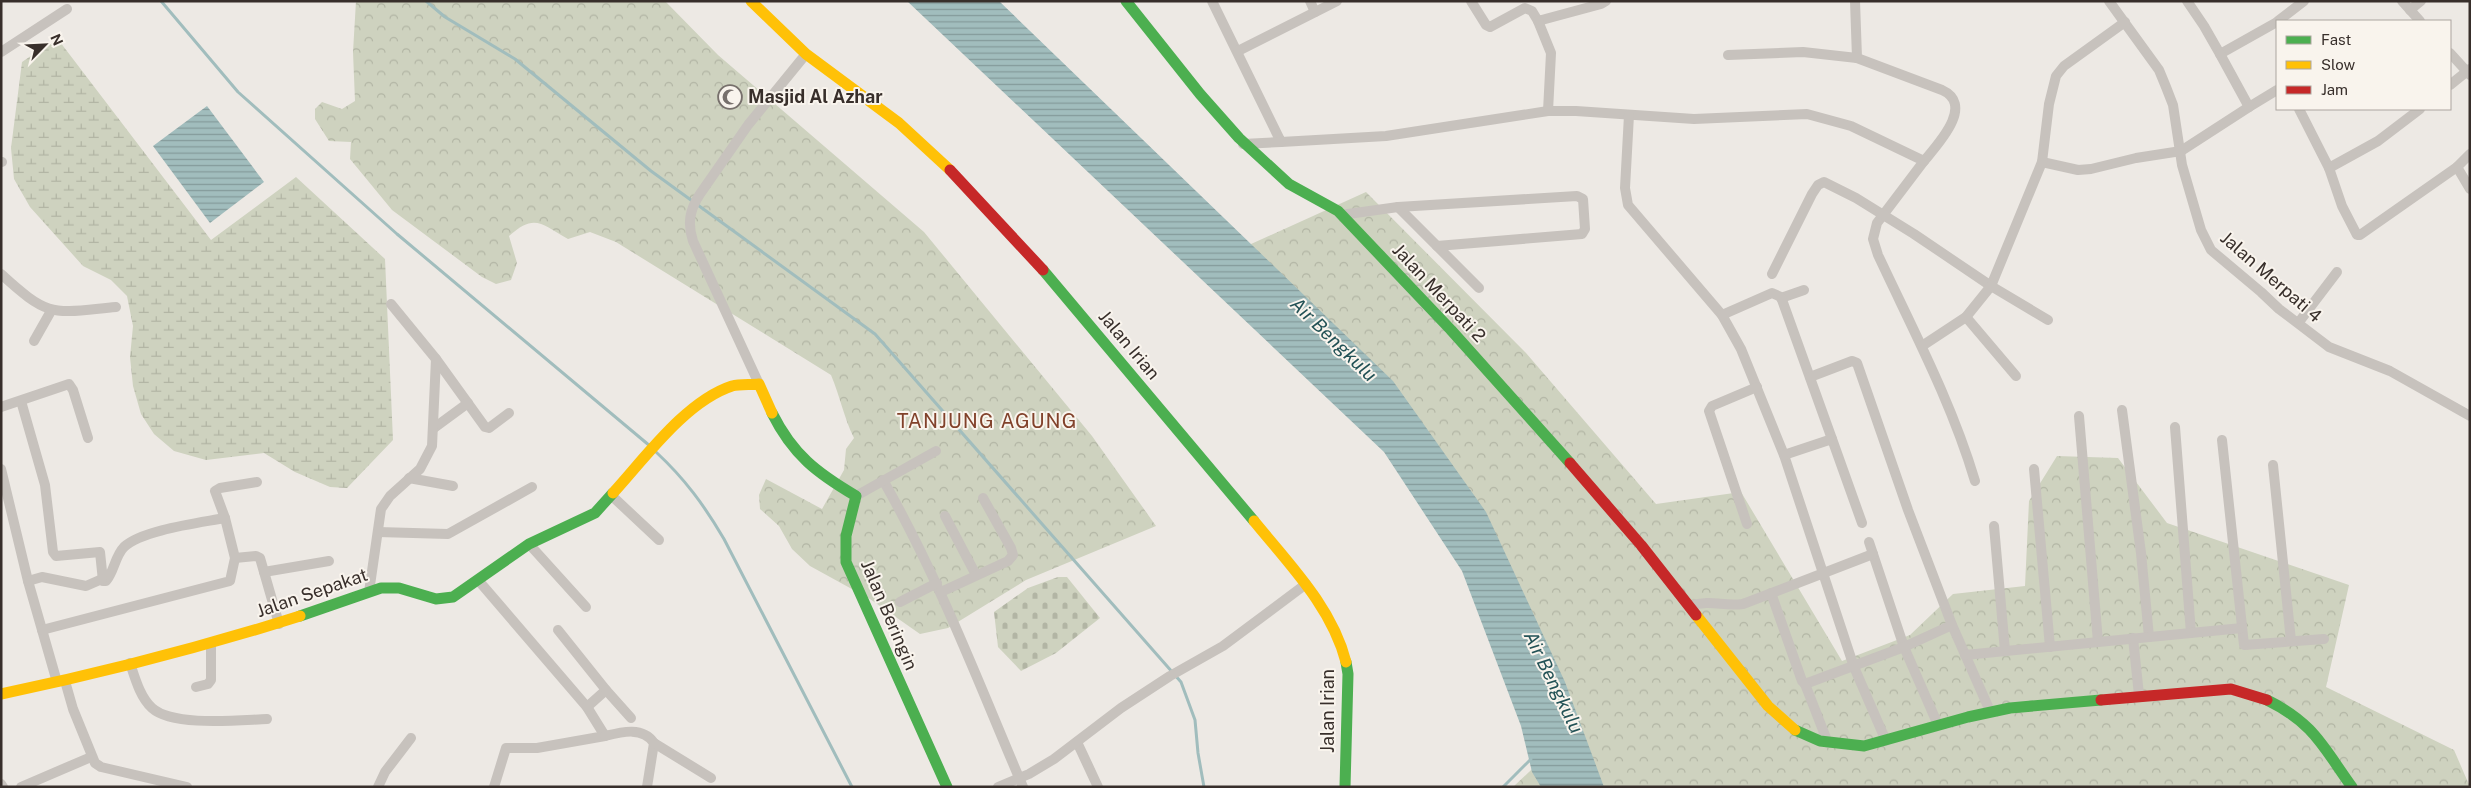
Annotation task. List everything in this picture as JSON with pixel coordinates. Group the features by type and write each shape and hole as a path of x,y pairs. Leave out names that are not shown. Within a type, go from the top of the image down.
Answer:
{"street":[{"name":"Jalan Irian","path":"751,1 806,54 899,123 936,155 996,217 1062,291 1306,584 1336,632 1346,660 1348,674 1345,787"},
{"name":"Jalan Merpati 2","path":"1126,1 1243,144 1298,191 1325,202 1341,215 1451,330 1569,462 1690,606 1768,706 1783,721 1809,738 1828,743 1859,746 1886,741 1990,711 2039,704 2110,700 2139,695 2231,689 2259,696 2292,712 2318,736 2352,787"},
{"path":"1212,1 1281,142"},
{"path":"1310,1 1315,12"},
{"path":"1238,52 1337,1"},
{"path":"1471,1 1488,26 1494,26 1525,8 1532,11 1551,52 1548,112"},
{"path":"1538,21 1606,1"},
{"path":"1856,1 1856,58"},
{"name":"Jalan Merpati 4","path":"2109,1 2159,70 2173,105 2182,165 2201,230 2211,250 2279,309 2299,322 2330,347 2390,370 2470,416"},
{"path":"2187,1 2204,26 2249,107"},
{"path":"2279,20 2304,1"},
{"path":"2402,1 2419,20"},
{"path":"2410,10 2421,1"},
{"path":"1,52 67,9"},
{"path":"1922,346 1966,318 1991,286 2042,162 2056,76 2064,66 2125,22"},
{"path":"2220,54 2276,22"},
{"path":"1728,55 1803,52 1856,58 1942,90 1954,98 1956,106 1949,129 1873,232 1875,246 1955,419 1975,481"},
{"path":"806,54 748,125 693,205 689,222 693,241 780,431 799,458 822,476 856,496 936,451"},
{"path":"2451,54 2469,72 2451,84"},
{"path":"2042,162 2078,170 2091,169 2136,158 2181,151 2276,91"},
{"path":"2300,110 2329,168 2342,206 2357,235 2360,235 2457,167 2470,154"},
{"path":"2329,168 2378,141 2419,110"},
{"path":"1243,144 1386,136 1548,112 1694,120 1795,114 1820,116 1851,126 1924,161"},
{"path":"1629,115 1625,188 1628,205 1722,315 1741,349 1784,455 1854,667 1886,741"},
{"path":"2457,167 2470,189"},
{"path":"1772,274 1812,194 1820,184 1828,183 1884,215 1991,286 2048,320"},
{"path":"1341,215 1398,206 1577,196 1583,199 1586,229 1582,234 1437,246"},
{"path":"1398,206 1479,288"},
{"path":"2299,322 2337,272"},
{"path":"1,274 30,300 51,311 64,312 116,307"},
{"path":"1781,298 1804,290"},
{"path":"1722,315 1772,293 1778,294 1781,298 1862,523"},
{"path":"391,304 487,428 509,413"},
{"path":"34,341 51,311"},
{"path":"1966,318 2016,376"},
{"path":"369,592 383,506 429,454 434,428 436,360"},
{"path":"1810,377 1852,361 1857,363 1908,510 1952,625 1990,711"},
{"name":"Jalan Sepakat","path":"1,694 61,682 211,644 279,624 380,588 393,587 436,599 445,600 453,597 529,544 587,518 612,496 667,434 704,401 720,392 740,385 759,384"},
{"path":"1,407 62,385 71,385 88,438"},
{"path":"1747,524 1709,411 1712,406 1757,387"},
{"path":"21,401 45,485 53,552 59,557 100,552 102,579"},
{"path":"434,428 468,403"},
{"path":"2122,410 2141,553 2149,637"},
{"path":"2079,416 2098,642"},
{"path":"2175,427 2191,633"},
{"path":"1784,455 1832,438"},
{"path":"2222,440 2244,645 2324,639"},
{"path":"2273,465 2291,641"},
{"path":"1,469 42,630 91,757 101,767 187,787"},
{"path":"2034,469 2050,647"},
{"path":"409,478 454,486"},
{"path":"883,480 912,530 939,588 1022,782"},
{"path":"42,630 230,581 235,558 225,518 215,490 257,482"},
{"path":"378,532 448,534 532,487"},
{"path":"612,496 659,540"},
{"name":"Jalan Beringin","path":"856,496 846,536 846,562 947,787"},
{"path":"900,602 976,575 1008,561 1013,555 1012,548 983,498"},
{"path":"945,516 976,575"},
{"path":"28,581 42,577 86,586 102,579 105,582 108,580 121,552 128,544 167,529 225,518"},
{"path":"1994,526 2005,651"},
{"path":"1869,542 1904,647 1938,725"},
{"path":"529,544 586,607"},
{"path":"1690,606 1712,601 1731,606 1743,604 1873,554"},
{"path":"235,558 259,557 279,624"},
{"path":"264,572 329,561"},
{"path":"478,580 587,708 605,736"},
{"path":"998,787 1022,782 1121,708 1223,646 1306,584"},
{"path":"1771,593 1802,681 1805,684 1828,743"},
{"path":"1805,684 1904,647 1952,625"},
{"path":"1965,655 2242,628"},
{"path":"558,630 631,718"},
{"path":"2134,638 2139,695"},
{"path":"196,687 208,684 210,680 211,644"},
{"path":"130,663 146,701 161,714 179,718 266,719"},
{"path":"587,708 606,690"},
{"path":"494,787 506,748 546,746 621,732 634,732 647,736 654,743 711,778"},
{"path":"378,787 385,772 411,738"},
{"path":"1077,742 1098,787"},
{"path":"647,787 654,743"},
{"path":"21,787 91,757"}],"green space":[{"path":"356,1 665,1 718,55 924,232 1092,436 1156,526 1026,580 948,628 920,634 870,599 810,566 792,549 779,526 760,509 759,495 766,479 822,509 844,470 846,449 854,438 831,375 616,242 590,232 568,239 538,223 525,225 509,236 517,263 511,280 496,284 482,277 392,210 350,159 351,142 329,141 315,119 315,109 322,102 342,109 355,101 353,52"},
{"path":"57,38 211,240 296,177 385,259 393,440 347,488 330,487 295,472 264,453 206,460 174,451 154,434 141,414 133,386 130,357 133,326 127,296 111,280 83,266 30,207 14,179 11,148 22,62"},
{"path":"1366,192 1526,353 1656,504 1741,492 1842,661 1910,635 1953,594 2025,586 2029,501 2057,456 2118,458 2167,523 2349,585 2326,687 2454,750 2470,787 1513,787 1546,756 1561,699 1240,249"},
{"path":"1058,577 1067,577 1100,618 1056,653 1021,671 998,647 994,612 1028,588"}],"water":[{"name":"Air Bengkulu","path":"907,1 999,1 1393,381 1486,512 1565,682 1604,787 1541,787 1532,772 1521,726 1462,571 1384,452"},
{"path":"207,106 264,182 210,223 153,146"}],"waterway":[{"path":"161,1 238,92 397,234 650,446"},
{"path":"426,1 445,17 515,59 651,171 875,334 1181,682 1195,720 1204,787"},
{"path":"656,452 693,493 724,539 852,787"},
{"path":"1503,787 1531,759"}],"traffic: fast":[{"path":"1126,1 1200,94 1239,138 1289,184 1338,211 1451,330 1570,463"},
{"path":"1043,270 1254,521"},
{"path":"772,413 780,428 807,462 856,496 846,536 846,562 947,787"},
{"path":"300,616 381,588 399,588 436,599 453,597 529,544 595,513 613,493"},
{"path":"1345,787 1348,674 1346,662"},
{"path":"1795,730 1820,741 1864,746 1968,717 2010,708 2101,700"},
{"path":"2267,700 2307,727 2325,748 2352,787"}],"traffic: slow":[{"path":"751,1 806,54 899,123 950,170"},
{"path":"613,493 667,432 698,404 715,393 732,386 759,384 772,413"},
{"path":"1254,521 1295,570 1320,605 1331,623 1346,662"},
{"path":"1696,615 1768,706 1795,730"},
{"path":"1,694 152,659 300,616"}],"traffic: jam":[{"path":"950,170 1043,270"},
{"path":"1570,463 1641,545 1696,615"},
{"path":"2101,700 2231,689 2267,700"}],"place":[{"name":"Masjid Al Azhar","path":"730,97"}],"district":[{"name":"TANJUNG AGUNG","path":"987,421"}]}
